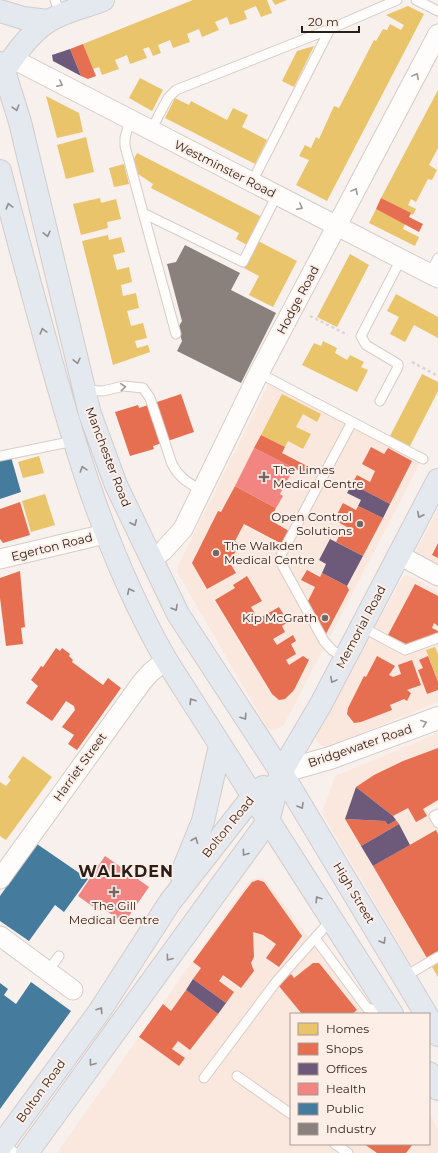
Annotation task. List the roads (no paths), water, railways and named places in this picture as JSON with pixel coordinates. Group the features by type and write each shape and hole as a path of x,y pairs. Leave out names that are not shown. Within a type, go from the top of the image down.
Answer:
{"main road":[{"path":"0,11 23,18 103,0"},
{"path":"4,68 55,12"},
{"name":"Manchester Road","path":"4,68 20,122 90,414 116,485 178,614 281,772"},
{"name":"Manchester Road","path":"0,171 74,441 105,534 146,626 220,746 253,796"},
{"name":"Memorial Road","path":"281,772 362,627 438,480"},
{"name":"Bridgewater Road","path":"281,772 330,758 438,718"},
{"path":"170,902 203,821 220,746"},
{"name":"Bolton Road","path":"4,1146 99,1012 170,902 253,796 281,772"},
{"name":"Bolton Road","path":"27,1153 268,821 281,772"},
{"name":"High Street","path":"281,772 425,1013"},
{"path":"253,796 391,1013"},
{"path":"430,1021 438,1035"},
{"path":"430,1075 438,1089"}],"street":[{"name":"Hodge Road","path":"151,560 168,547 182,529 336,226 438,34"},
{"name":"Westminster Road","path":"4,68 130,120 401,259 436,270"},
{"name":"Egerton Road","path":"0,559 105,534"},
{"path":"399,555 438,576"},
{"name":"Harriet Street","path":"0,879 142,682 151,672 166,660"},
{"path":"0,936 73,990"}],"lane":[{"path":"151,130 168,98 176,90 330,29 397,0"},
{"path":"416,0 438,11"},
{"path":"252,182 330,29"},
{"path":"130,120 125,138 125,146 176,334"},
{"path":"143,213 243,262 277,195"},
{"path":"380,402 398,367 398,364 366,345 361,340 361,336 401,259"},
{"path":"260,373 423,459"},
{"path":"84,390 103,391 124,386 143,388 150,398 177,474 202,491"},
{"path":"345,658 332,650 324,641 280,562 282,553 352,422"},
{"path":"0,456 74,441"},
{"path":"362,627 405,650 438,638"},
{"path":"438,814 434,816 438,823"},
{"path":"204,1078 276,982 331,920"},
{"path":"315,938 367,1008 388,1013"},
{"path":"48,971 59,956"},
{"path":"404,977 438,957"},
{"path":"237,1076 290,1113"},
{"path":"336,1145 348,1153"}],"place":[{"name":"The Limes Medical Centre","path":"264,477"},
{"name":"Open Control Solutions","path":"360,524"},
{"name":"The Walkden Medical Centre","path":"216,553"},
{"name":"Kip McGrath","path":"325,618"},
{"name":"The Gill Medical Centre","path":"114,892"}],"district":[{"name":"WALKDEN","path":"126,871"}]}
